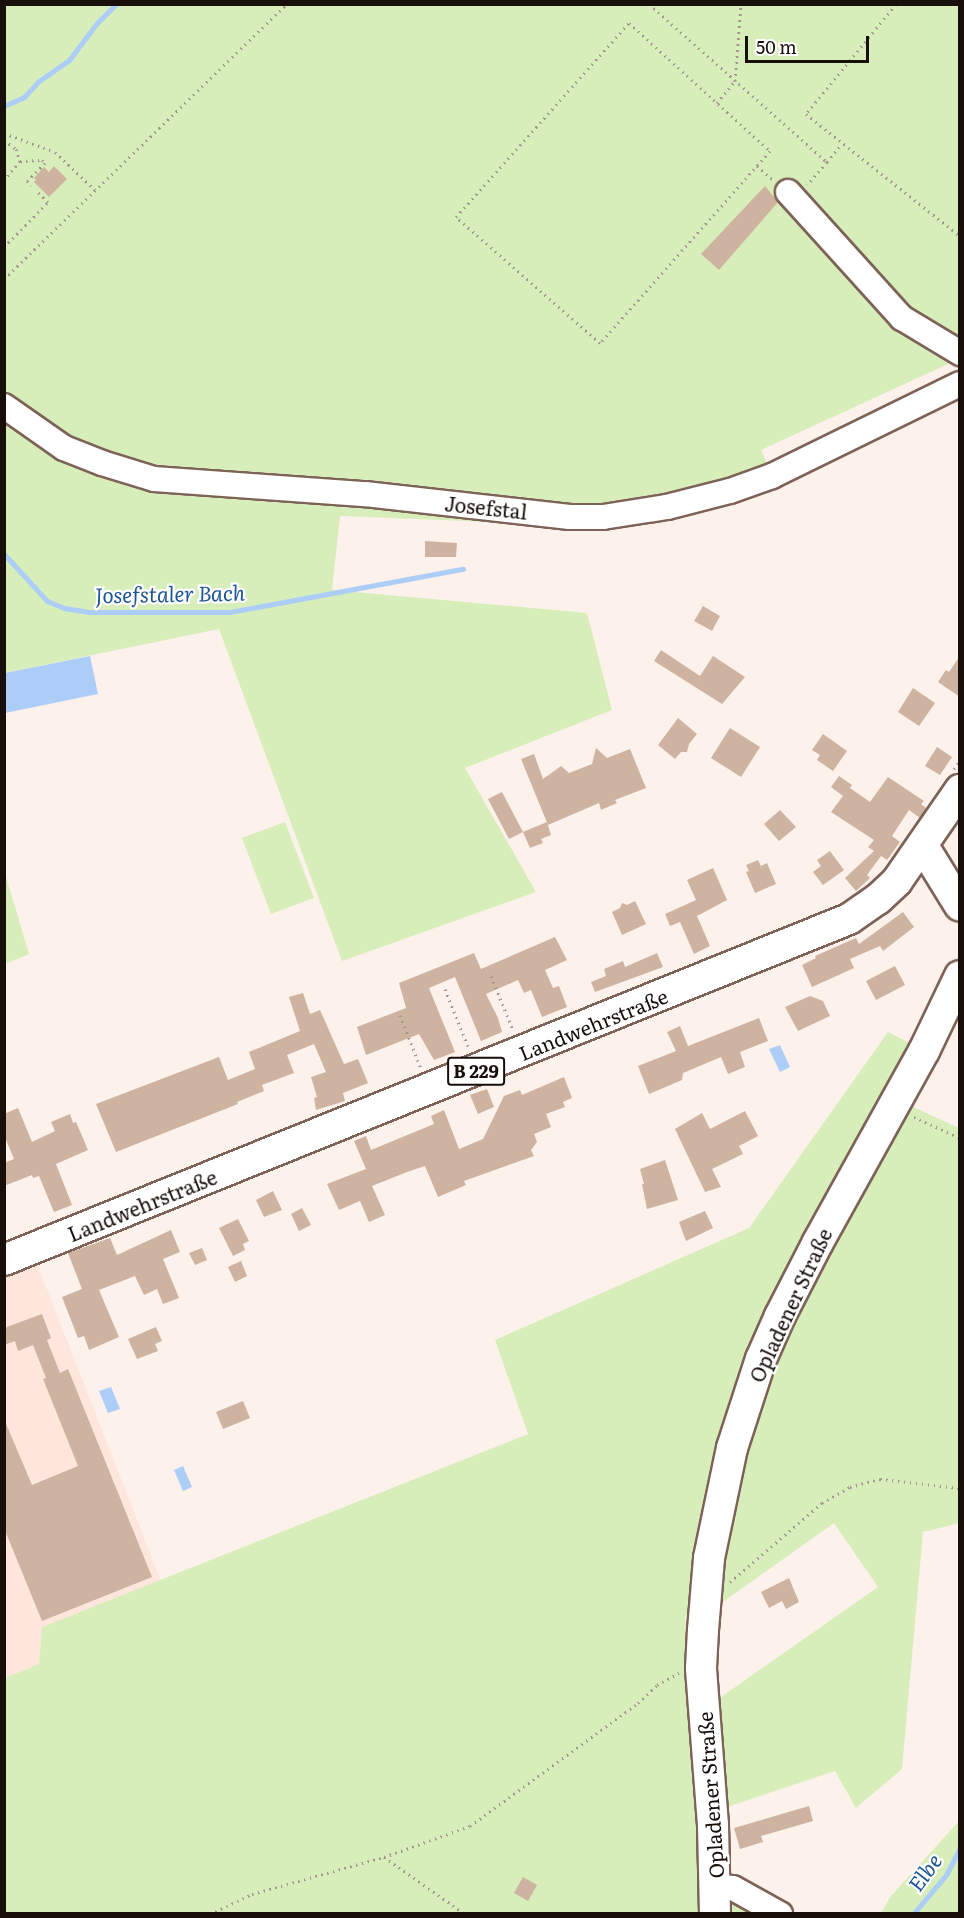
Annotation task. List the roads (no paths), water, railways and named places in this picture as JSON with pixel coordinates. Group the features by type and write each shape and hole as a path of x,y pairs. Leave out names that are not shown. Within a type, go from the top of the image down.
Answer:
{"main road":[{"name":"B 229","path":"923,846 954,783"},
{"path":"923,846 956,893"},
{"name":"Landwehrstraße","path":"4,1260 849,920 878,899 897,881 923,846"},
{"name":"Opladener Straße","path":"716,1900 701,1668 709,1558 732,1448 761,1359 818,1242 924,1051 960,976"}],"street":[{"path":"791,196 902,318 960,352"},
{"name":"Josefstal","path":"4,406 64,448 102,464 154,479 364,494 570,517 603,518 678,504 730,491 772,476 960,384"},
{"path":"716,1900 734,1888 780,1914"}],"water":[{"path":"90,656 98,694 5,713 5,673"},
{"path":"780,1045 790,1067 780,1072 769,1049"},
{"path":"111,1387 120,1409 108,1413 99,1391"},
{"path":"183,1466 192,1487 183,1491 174,1470"}],"waterway":[{"path":"4,106 24,97 39,81 69,60 97,23 116,4"},
{"name":"Josefstaler Bach","path":"4,554 47,601 64,608 88,612 230,612 463,569"},
{"name":"Elbe","path":"913,1914 946,1875 960,1848"}]}
